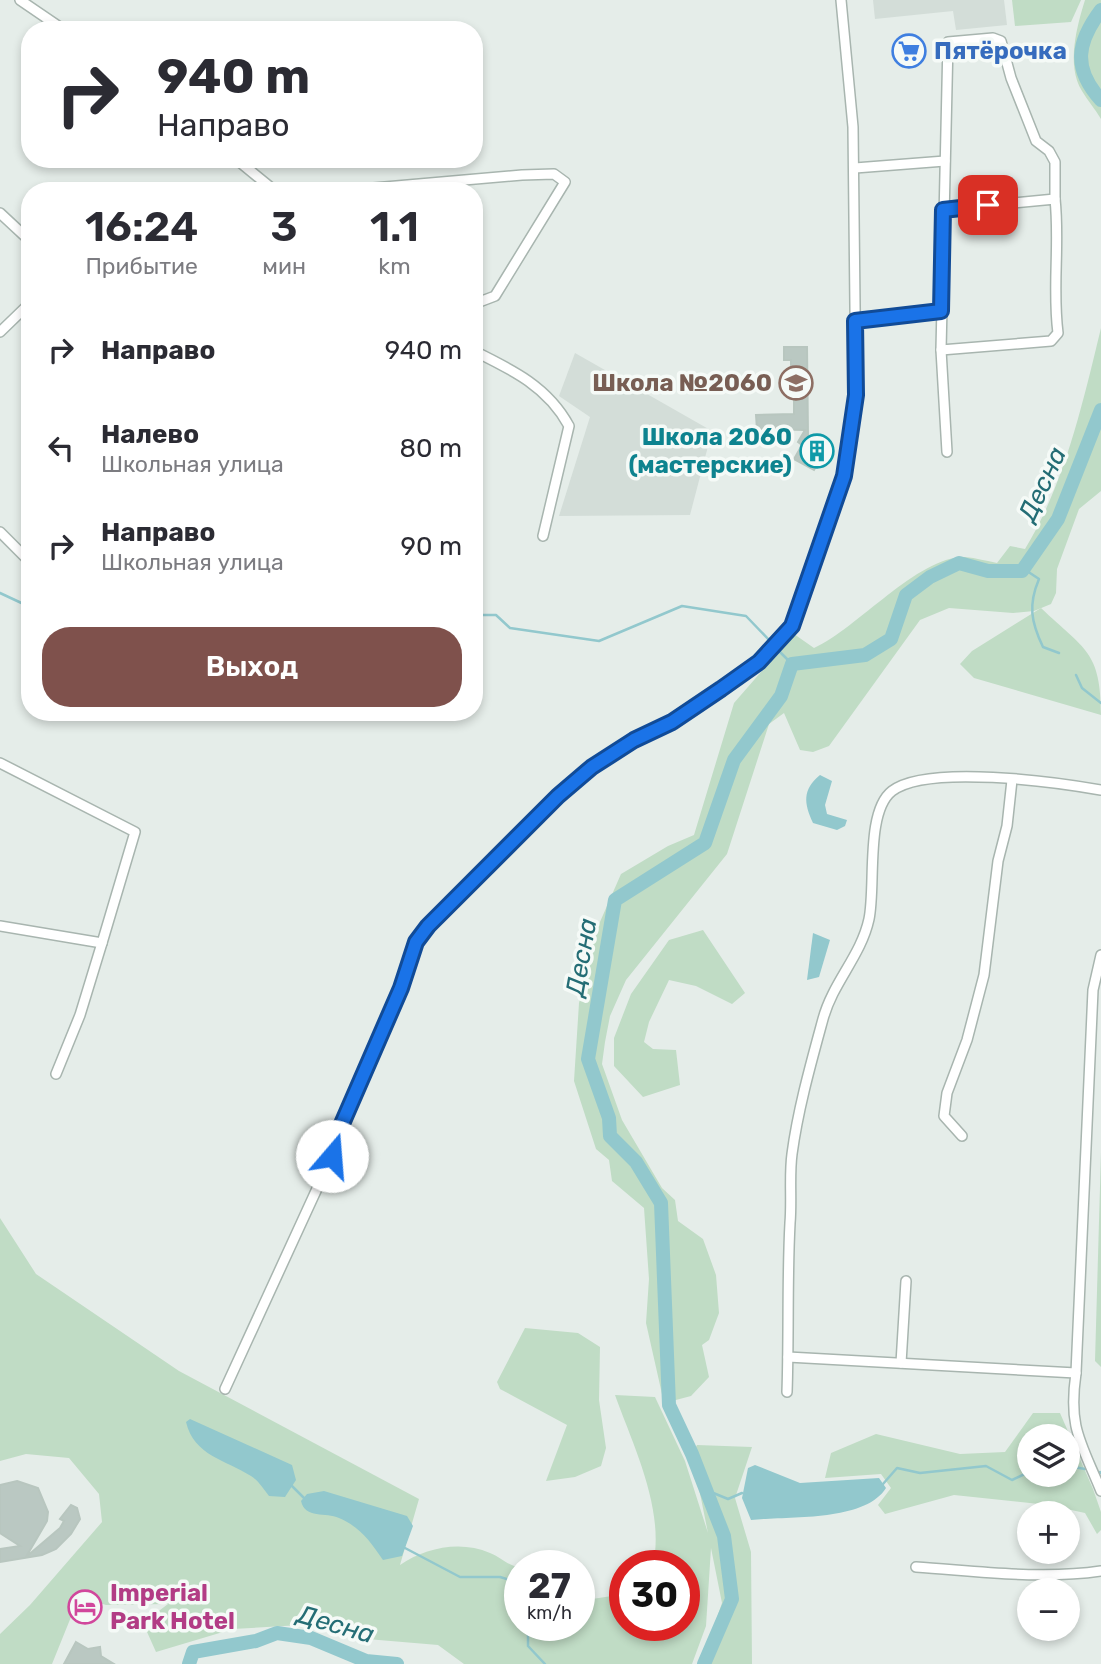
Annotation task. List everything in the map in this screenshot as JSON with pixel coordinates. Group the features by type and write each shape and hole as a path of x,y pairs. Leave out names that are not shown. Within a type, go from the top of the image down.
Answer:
{"street":[{"path":"20,0 51,21"},
{"path":"225,1389 332,1156 338,1133 401,988 416,942 558,796 592,767 634,740 672,722 759,662 792,626 844,476 856,395 855,168 841,0"},
{"path":"940,350 1056,339 1053,298 1059,229 1055,199 1055,162 1049,151 1036,141 1011,78 1001,41 993,38 948,42 940,350 947,452"},
{"path":"855,168 945,161"},
{"path":"247,168 264,182"},
{"path":"442,182 554,174 565,181 495,296 483,301"},
{"path":"943,210 1055,199"},
{"path":"0,213 21,233"},
{"path":"855,321 941,311"},
{"path":"0,332 21,312"},
{"path":"483,355 526,376 560,409 569,426 543,536"},
{"path":"2,534 21,553"},
{"path":"0,763 135,832 80,1015 56,1074"},
{"path":"787,1392 786,1266 791,1155 824,1016 833,992 865,939 871,909 877,818 882,800 894,789 925,778 1013,779 1101,790"},
{"path":"962,1136 944,1116 947,1093 967,1040 984,975 998,862 1007,826 1013,779"},
{"path":"0,926 102,943"},
{"path":"1101,956 1093,997 1072,1417 1101,1491"},
{"path":"901,1363 906,1281"},
{"path":"788,1357 1076,1373"},
{"path":"916,1567 1018,1574 1081,1574 1101,1571"}],"shaded area":[{"path":"873,0 1004,0 1007,25 956,30 953,11 875,19"},
{"path":"575,353 712,431 690,515 559,516 590,417 559,396"}],"green space":[{"path":"1012,0 1081,0 1071,22 1015,26"},
{"path":"1085,0 1101,0 1101,119 1082,91 1075,69 1074,46"},
{"path":"1101,328 1101,491 1079,509 1057,569 1056,593 1051,604 1034,611 1013,613 949,608 920,620 829,746 813,752 800,750 784,713 769,724 727,854 626,980 610,1016 602,1064 622,1120 662,1188 675,1200 678,1221 703,1239 716,1275 719,1313 709,1340 702,1345 709,1377 691,1396 672,1401 662,1394 646,1323 649,1279 644,1208 612,1181 609,1160 596,1149 574,1081 579,1003 596,931 621,874 668,846 694,835 734,703 794,634 814,648 928,568 947,560 965,557 997,563 1010,546 1025,549 1062,470 1080,413"},
{"path":"1041,608 1088,653 1098,677 1101,715 974,678 960,664 972,651"},
{"path":"703,930 745,993 732,1004 696,986 669,980 649,1022 644,1042 653,1049 676,1050 680,1085 643,1097 614,1066 614,1038 631,994 669,940"},
{"path":"1101,1152 1101,1367 1095,1361"},
{"path":"0,1218 36,1274 179,1371 419,1499 400,1565 432,1550 455,1547 479,1549 504,1561 504,1641 595,1641 595,1599 609,1596 609,1641 700,1641 700,1550 655,1550 655,1523 646,1479 615,1395 655,1397 685,1461 708,1533 692,1454 697,1445 752,1447 735,1498 751,1552 752,1664 701,1664 722,1603 711,1548 706,1626 692,1664 464,1664 438,1645 367,1639 301,1625 233,1629 156,1652 143,1623 168,1604 106,1605 85,1598 71,1617 52,1664 0,1664 0,1634 30,1605 102,1522 99,1494 69,1458 26,1454 0,1461"},
{"path":"525,1328 578,1333 600,1347 599,1400 606,1448 601,1466 575,1477 546,1481 567,1425 500,1389 497,1382"},
{"path":"1033,1413 1060,1413 1065,1424 1025,1424"},
{"path":"876,1434 960,1454 1005,1452 1017,1435 1017,1487 1080,1487 1080,1459 1101,1512 1101,1530 1097,1534 1085,1513 1080,1512 1080,1501 1017,1502 954,1495 885,1514 878,1505 891,1488 881,1474 825,1478 831,1453"}],"water":[{"path":"820,775 832,781 825,805 827,814 847,820 845,826 837,830 813,823 808,809 806,797 810,786"},
{"path":"813,933 830,940 819,977 807,980"},
{"path":"190,1419 292,1465 296,1480 285,1497 269,1496 254,1478 203,1450 190,1433 186,1422"},
{"path":"755,1465 800,1483 879,1478 886,1488 876,1499 844,1512 751,1520 742,1498 748,1468"},
{"path":"324,1491 407,1516 413,1526 402,1556 383,1560 353,1526 334,1516 311,1513 303,1507 301,1501 307,1494"}],"building":[{"name":"Школа №2060","path":"784,347 807,347 808,436 827,447 814,470 794,459 802,445 798,442 805,430 757,429 756,415 794,414 794,389 784,389 784,377 791,377 791,360 784,360"},
{"path":"17,1481 38,1488 48,1512 47,1521 26,1557 60,1528 64,1521 60,1519 71,1505 77,1508 80,1519 71,1534 56,1549 42,1555 0,1562 0,1549 20,1546 0,1533 0,1485"},
{"path":"76,1642 88,1649 100,1647 101,1656 114,1664 64,1664"}],"waterway":[{"name":"Десна","path":"1101,10 1087,33 1081,55 1085,77 1101,100"},
{"name":"Десна","path":"704,1664 732,1599 724,1536 692,1454 669,1405 661,1203 636,1162 610,1136 609,1118 588,1059 615,900 705,843 734,760 781,696 792,664 865,655 891,639 906,595 930,577 959,563 988,571 1022,571 1058,519 1101,410"},
{"path":"1024,569 1039,579 1032,605 1039,638 1043,647 1059,653"},
{"path":"0,593 21,603"},
{"path":"483,615 496,615 510,628 599,641 682,606 746,616 772,643"},
{"path":"776,648 792,664"},
{"path":"1076,675 1082,688 1101,703"},
{"path":"883,1484 897,1468 920,1473 986,1466 1012,1480 1017,1478"},
{"path":"1080,1468 1085,1469"},
{"path":"292,1486 304,1498"},
{"path":"706,1490 728,1499 742,1493"},
{"path":"405,1548 460,1577 504,1578"},
{"name":"Десна","path":"189,1664 193,1652 256,1641 277,1633 311,1638 366,1661 397,1664"},
{"path":"528,1641 528,1646 545,1664"},
{"name":"Десна","path":"706,1660 708,1664"}],"place":[{"name":"Пятёрочка","path":"909,51"},
{"name":"Школа №2060","path":"796,383"},
{"name":"Школа 2060 (мастерские)","path":"817,451"},
{"name":"Imperial Park Hotel","path":"85,1607"}],"route":[{"path":"332,1156 338,1133 401,988 416,942 428,926 511,846 558,796 592,767 634,740 672,722 721,689 759,662 792,626 831,522 844,476 856,395 855,321 941,311 943,210 988,205"}]}
